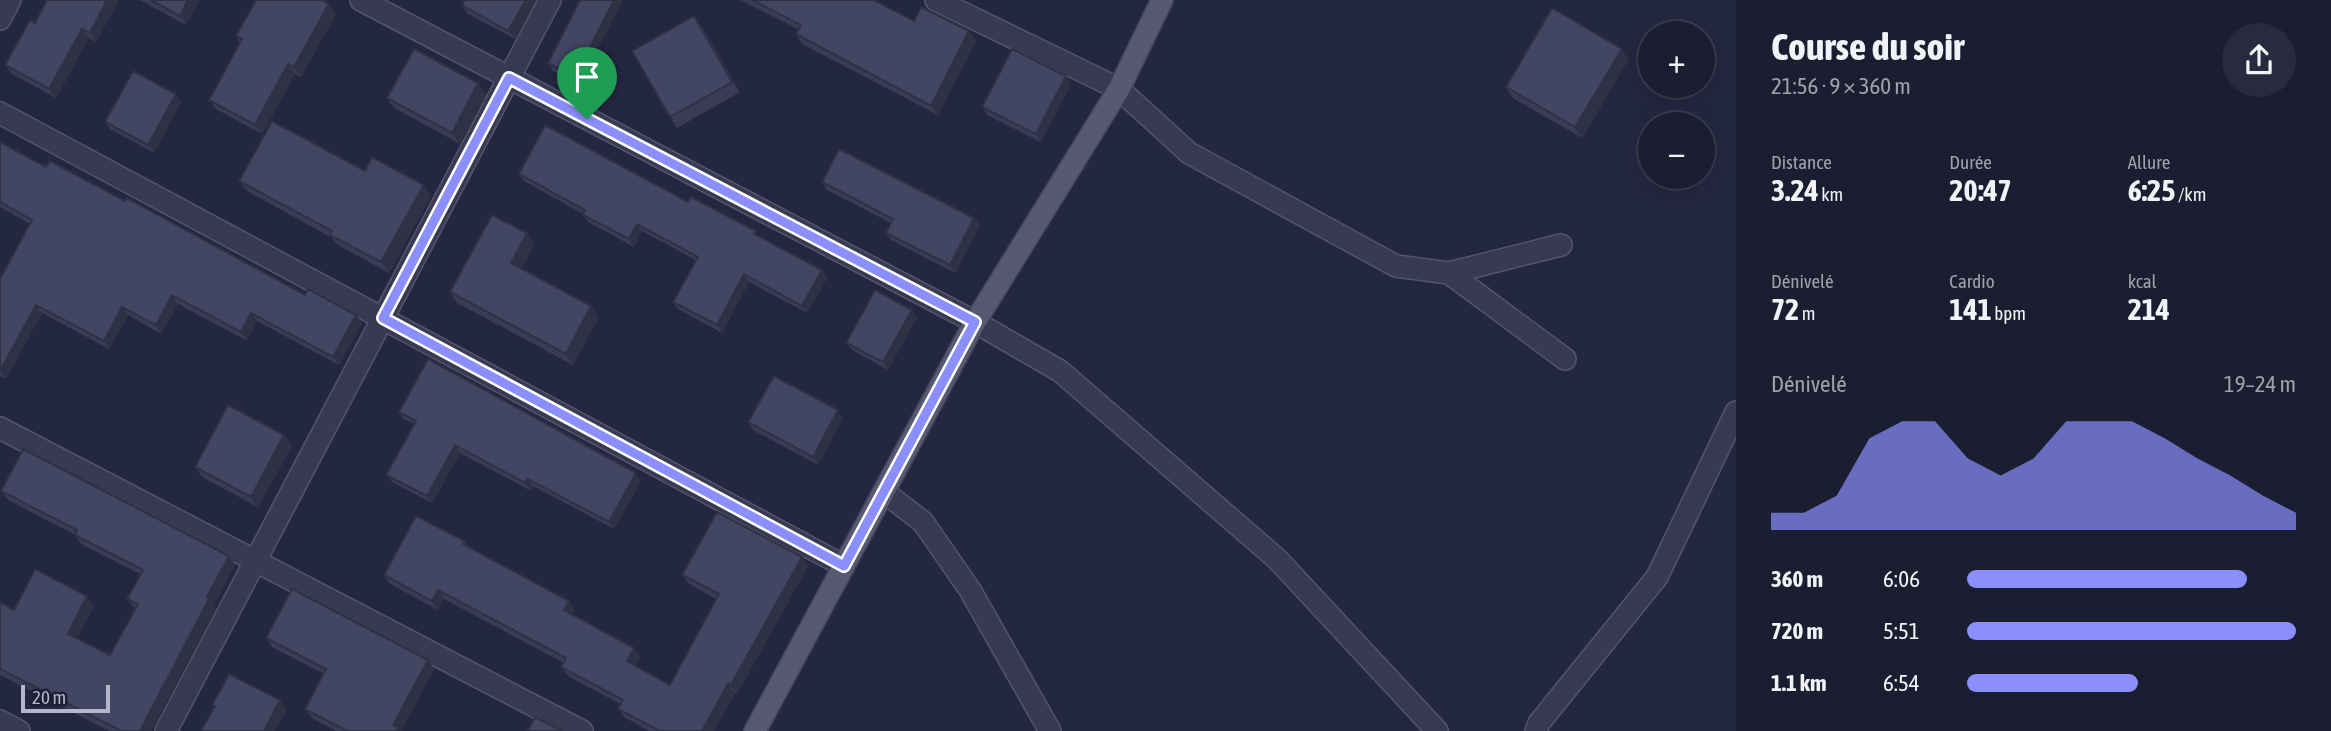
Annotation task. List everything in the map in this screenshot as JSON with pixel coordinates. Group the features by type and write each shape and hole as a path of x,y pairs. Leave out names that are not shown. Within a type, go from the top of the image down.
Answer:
{"main road":[{"path":"755,731 975,322 1119,89 1162,0"}],"street":[{"path":"0,19 10,0"},
{"path":"361,0 975,322 1060,371 1277,559 1437,731"},
{"path":"166,731 550,0"},
{"path":"936,0 1119,89 1189,153 1396,266 1448,273 1561,245"},
{"path":"0,113 844,566"},
{"path":"1448,273 1565,359"},
{"path":"1536,731 1539,723 1657,577 1736,412"},
{"path":"0,428 582,731"},
{"path":"884,492 923,522 970,590 1050,731"},
{"path":"0,721 19,731"}],"building":[{"path":"47,0 107,0 90,33 82,29 49,89 5,65 30,20 35,23"},
{"path":"151,0 188,0 180,16"},
{"path":"256,0 322,0 329,4 294,67 288,64 255,125 209,100 242,39 236,36"},
{"path":"465,0 526,0 508,31 462,5"},
{"path":"580,0 614,0 575,77 548,63"},
{"path":"752,0 874,0 914,21 921,7 969,31 931,106 796,34 801,25"},
{"path":"1552,8 1622,49 1575,127 1506,87"},
{"path":"694,16 732,82 670,117 632,51"},
{"path":"414,49 478,83 452,133 387,98"},
{"path":"1012,49 1066,76 1036,134 982,107"},
{"path":"133,71 176,94 148,145 105,122"},
{"path":"272,121 365,171 372,157 424,185 381,262 330,235 332,231 239,181"},
{"path":"545,125 688,202 691,197 756,231 754,234 822,270 802,306 744,274 717,325 673,302 698,257 637,224 629,239 583,215 585,210 519,174"},
{"path":"0,142 46,167 50,161 125,201 127,198 305,295 308,289 356,315 333,357 251,313 241,332 172,295 156,325 122,307 104,341 36,305 0,371 0,279 32,220 0,202"},
{"path":"839,149 974,218 950,265 886,233 893,219 822,182"},
{"path":"492,215 527,233 511,263 591,306 566,354 450,292"},
{"path":"875,290 912,310 883,362 846,343"},
{"path":"428,359 636,473 609,522 528,479 525,483 455,445 427,496 386,475 416,421 399,412"},
{"path":"774,376 838,410 813,457 748,422"},
{"path":"228,405 284,435 251,497 195,467"},
{"path":"23,449 229,556 140,731 121,731 0,669 0,602 14,610 35,569 87,596 68,634 110,655 138,604 127,599 143,570 75,535 77,530 1,491"},
{"path":"717,512 802,557 731,685 728,684 702,731 660,731 618,709 623,700 561,667 566,658 438,590 432,601 384,575 416,516 569,601 564,610 634,648 627,661 670,685 719,594 682,575"},
{"path":"292,589 428,660 393,725 398,727 396,731 347,731 305,709 326,669 266,638"},
{"path":"229,674 280,700 264,731 201,731"},
{"path":"535,717 562,731 528,731"}],"route":[{"path":"509,78 587,119 975,322 844,566 383,318 509,78"}]}
